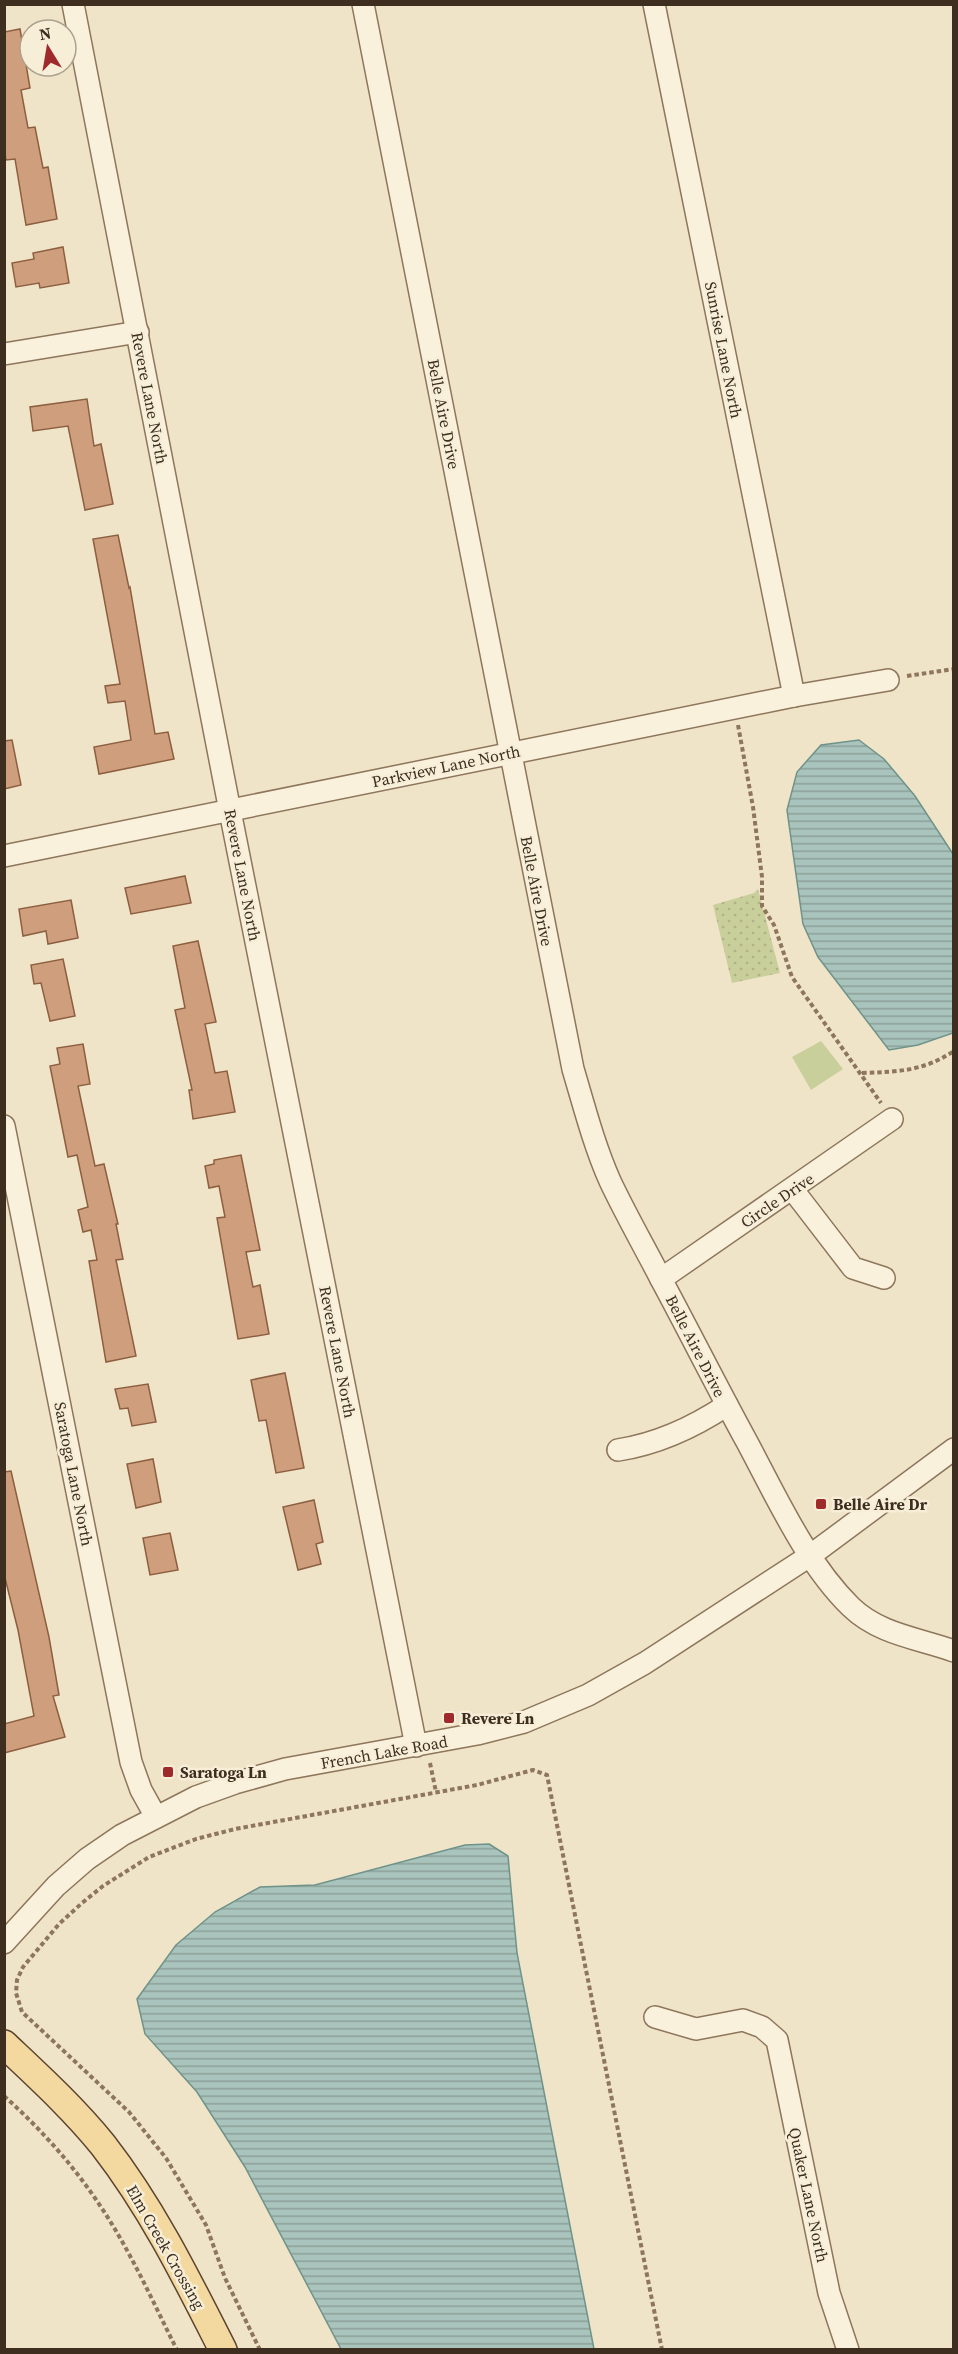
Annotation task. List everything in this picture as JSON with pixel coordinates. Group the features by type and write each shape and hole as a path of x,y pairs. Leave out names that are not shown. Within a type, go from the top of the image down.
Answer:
{"main road":[{"name":"Elm Creek Crossing","path":"4,2044 58,2094 124,2174 167,2241 223,2349"}],"street":[{"name":"Revere Lane North","path":"73,4 230,811 421,1745"},
{"name":"Belle Aire Drive","path":"363,4 573,1069 609,1179 792,1526 811,1555 850,1606 870,1623 897,1634 954,1651"},
{"name":"Sunrise Lane North","path":"654,4 794,696"},
{"path":"4,354 138,333"},
{"name":"Parkview Lane North","path":"4,856 794,696 888,680"},
{"name":"Circle Drive","path":"661,1278 892,1119"},
{"name":"Saratoga Lane North","path":"4,1126 131,1762 141,1790 156,1817"},
{"path":"792,1190 853,1268 884,1278"},
{"path":"618,1450 643,1446 705,1420 727,1405"},
{"name":"French Lake Road","path":"4,1943 56,1886 87,1859 122,1835 196,1797 285,1769 477,1734 524,1722 588,1695 645,1663 811,1555 954,1449"},
{"name":"Quaker Lane North","path":"655,2017 696,2029 743,2020 762,2027 777,2040 829,2293 848,2349"}],"path":[{"path":"888,680 954,669"},
{"path":"735,709 753,807 762,877 762,906 774,925 792,977 892,1119"},
{"path":"861,1073 900,1072 938,1061 954,1051"},
{"path":"421,1745 436,1792"},
{"path":"260,2349 225,2278 206,2225 166,2158 129,2112 22,2012 16,1993 17,1980 23,1967 59,1924 103,1886 149,1857 196,1839 235,1829 477,1785 533,1770 547,1775 662,2349"},
{"path":"4,2096 47,2138 101,2207 140,2276 177,2349"}],"green space":[{"path":"758,889 780,973 732,983 713,905 754,893"},
{"path":"821,1041 843,1069 811,1090 792,1057"}],"water":[{"path":"859,740 884,759 915,796 953,854 953,1033 918,1045 889,1050 818,957 803,924 787,810 797,772 821,745"},
{"path":"489,1844 508,1856 517,1953 594,2349 341,2349 245,2167 197,2092 145,2034 137,1999 176,1945 215,1912 260,1887 315,1885 465,1845"}],"building":[{"path":"18,29 18,78 28,78 30,88 21,90 28,128 35,127 43,168 48,167 57,219 26,225 15,159 6,160 4,151 4,32"},
{"path":"63,247 69,283 40,288 39,283 16,287 12,263 34,259 33,253"},
{"path":"87,399 94,446 101,444 113,504 85,510 68,426 33,431 30,407"},
{"path":"118,535 130,587 155,734 168,732 174,759 99,774 94,747 131,740 125,701 108,703 105,686 120,684 93,539"},
{"path":"12,740 21,785 4,789 4,741"},
{"path":"185,876 191,903 131,914 125,888"},
{"path":"71,900 78,938 48,944 46,931 23,936 19,909"},
{"path":"198,941 216,1022 205,1024 215,1073 227,1071 235,1112 193,1119 189,1090 192,1090 175,1010 185,1008 173,946"},
{"path":"63,959 75,1016 50,1021 41,983 34,984 31,965"},
{"path":"83,1044 90,1084 78,1086 95,1166 104,1164 118,1224 116,1224 123,1259 116,1260 136,1356 106,1362 89,1261 97,1260 91,1230 83,1232 78,1210 88,1207 77,1155 68,1157 50,1066 60,1064 57,1048"},
{"path":"241,1155 260,1250 246,1252 253,1287 260,1285 269,1334 238,1339 217,1218 225,1217 219,1186 209,1188 205,1166 214,1164 214,1160"},
{"path":"285,1373 304,1468 276,1473 266,1420 259,1421 251,1380"},
{"path":"148,1384 156,1422 132,1426 128,1408 120,1409 115,1389"},
{"path":"153,1459 161,1502 136,1508 127,1464"},
{"path":"11,1471 49,1637 59,1695 53,1696 65,1737 4,1753 4,1724 34,1716 18,1630 4,1574 4,1472"},
{"path":"314,1500 323,1542 316,1544 321,1564 298,1570 283,1507"},
{"path":"170,1533 178,1570 150,1575 143,1538"}],"place":[{"name":"Belle Aire Dr","path":"821,1504"},
{"name":"Revere Ln","path":"449,1718"},
{"name":"Saratoga Ln","path":"168,1772"}]}
